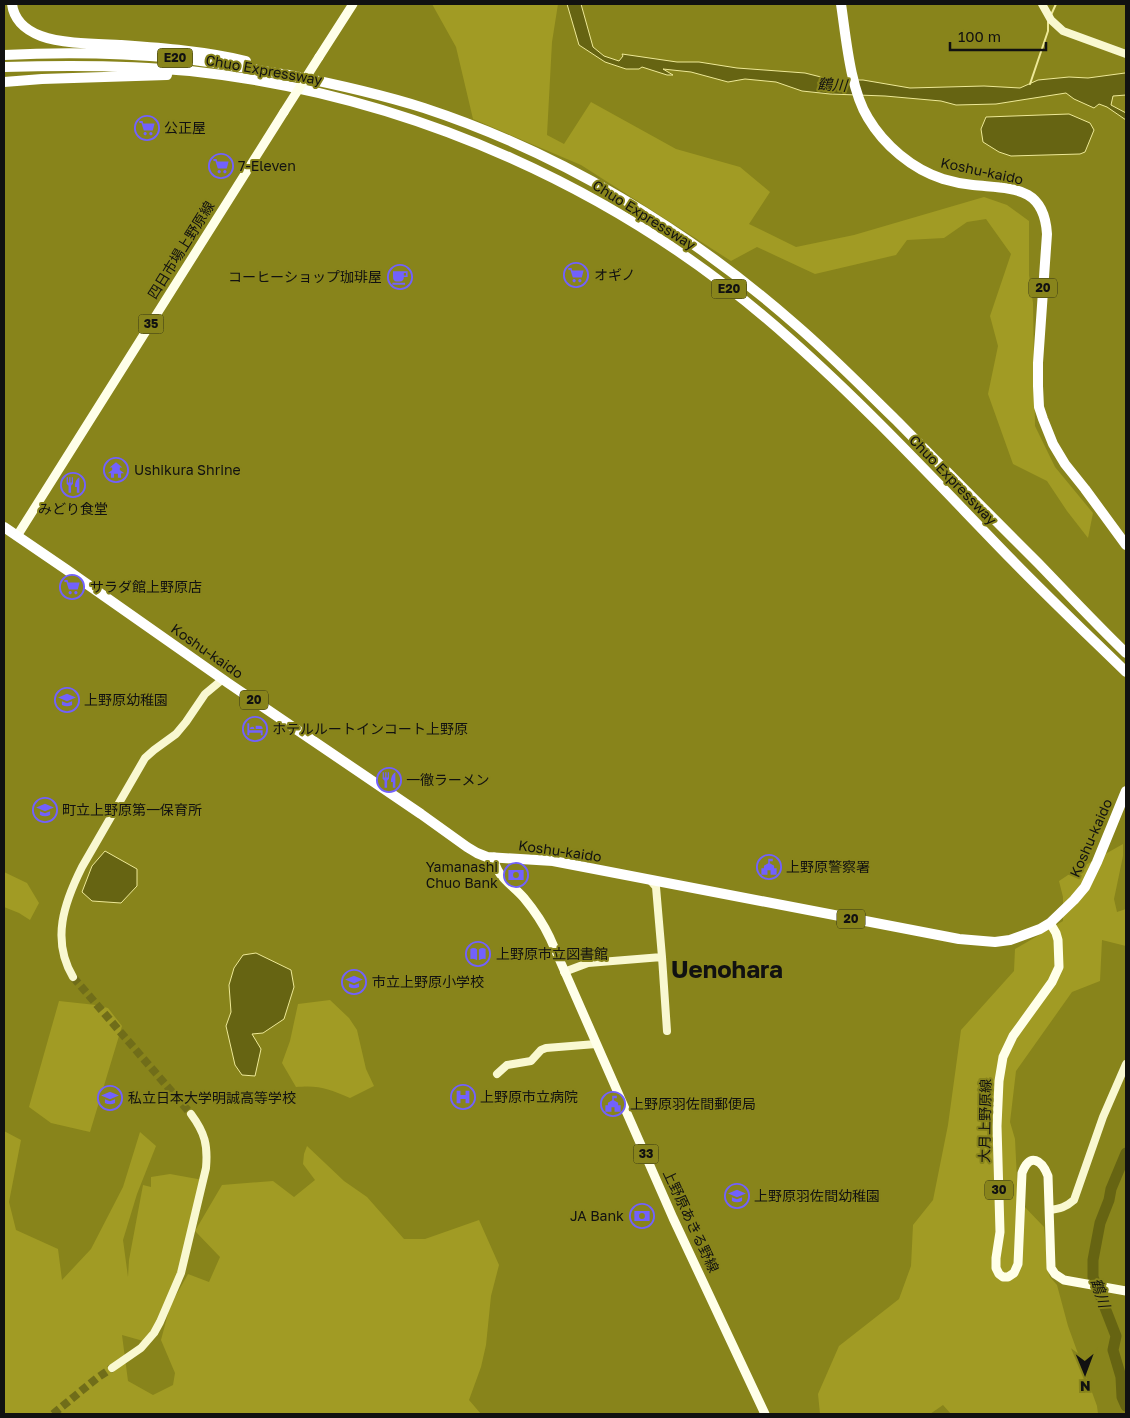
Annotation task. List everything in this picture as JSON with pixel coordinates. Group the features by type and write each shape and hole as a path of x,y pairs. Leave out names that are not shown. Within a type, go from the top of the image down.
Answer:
{"highway":[{"path":"12,4 14,16 18,20 29,30 49,39 197,52 242,60 344,86"},
{"name":"Koshu-kaido","path":"841,4 852,74 860,102 868,119 888,144 907,161 924,171 957,183 1021,192 1035,201 1043,212 1047,234 1038,363 1040,407 1053,444 1065,464 1126,545"},
{"name":"Chuo Expressway","path":"4,55 81,54 177,58 241,66 344,86 425,109 465,123 584,177 690,242 740,279 795,324 850,375 1126,653"},
{"name":"Chuo Expressway","path":"4,67 112,66 190,71 275,84 381,110 457,136 494,150 566,185 671,246 756,310 789,338 838,384 1015,564 1124,670"},
{"path":"4,82 124,76 233,77"},
{"name":"Koshu-kaido","path":"4,527 422,814 467,847 487,857 553,861 959,939 995,942 1010,940 1034,932 1050,923 1074,900 1085,887 1097,862 1126,791"}],"main road":[{"name":"四日市場上野原線","path":"17,536 353,4"},
{"name":"上野原あきる野線","path":"494,857 496,871 523,897 542,922 673,1218 765,1414"},
{"name":"大月上野原線","path":"1050,923 1058,940 1059,967 1052,982 1013,1036 1000,1067 997,1100 1000,1232 996,1268 999,1274 1003,1277 1008,1277 1014,1273 1018,1264 1022,1173 1028,1162 1035,1160 1040,1162 1045,1168 1048,1176 1052,1268 1055,1274 1064,1280 1126,1291"}],"street":[{"path":"1043,7 1051,20 1070,34 1126,54"},
{"path":"73,977 65,961 61,933 64,909 72,886 145,758 176,734 205,694 223,679"},
{"path":"650,880 656,886 667,1031"},
{"path":"564,972 580,965 598,962 662,956"},
{"path":"497,1074 507,1065 531,1060 541,1050 546,1048 596,1044"},
{"path":"1049,1210 1068,1206 1074,1200 1102,1118 1126,1064"},
{"path":"112,1368 141,1348 154,1333 181,1273 207,1158 204,1133 191,1114"}],"shaded area":[{"path":"432,4 558,4 552,42 547,135 564,144 591,102 676,149 740,167 770,192 749,224 796,247 854,235 984,197 1007,205 1029,221 1029,275 1033,303 1035,426 1055,467 1093,513 1088,538 1047,481 1013,464 988,394 998,346 990,316 1011,254 986,219 967,222 944,238 907,240 896,255 815,274 757,247 731,261 581,165 473,119 456,47"},
{"path":"1123,844 1123,856 1114,899 1117,912 1126,909 1126,946 1102,940 1100,981 1072,992 1016,1071 1010,1122 1015,1139 1018,1200 1044,1227 1050,1277 1057,1285 1068,1326 1097,1406 1098,1414 951,1414 943,1405 930,1414 820,1414 818,1394 839,1346 899,1299 911,1266 913,1225 933,1200 948,1125 961,1030 1014,971 1015,949 1063,921 1063,897 1059,881"},
{"path":"4,872 27,883 39,903 30,920 4,907"},
{"path":"330,1000 349,1018 357,1030 366,1069 374,1086 350,1098 324,1088 296,1087 282,1063 290,1041 298,1004"},
{"path":"59,1001 108,1008 122,1026 90,1132 51,1123 29,1107"},
{"path":"4,1131 21,1140 9,1202 16,1230 58,1249 62,1280 91,1249 123,1187 140,1132 156,1146 137,1194 123,1240 128,1277 129,1260 143,1185 151,1187 151,1177 170,1174 203,1180 181,1273 147,1342 122,1335 128,1381 153,1395 173,1385 175,1373 161,1340 170,1306 188,1274 209,1282 220,1257 195,1231 222,1185 273,1181 294,1197 315,1180 303,1164 307,1146 344,1181 367,1197 404,1239 425,1239 479,1220 499,1265 491,1296 486,1345 481,1367 469,1400 481,1414 4,1414"}],"water":[{"path":"567,4 581,4 593,47 604,56 619,61 623,56 622,54 677,62 699,62 737,68 805,73 833,80 863,80 910,88 984,86 1020,88 1038,80 1069,77 1088,78 1125,73 1126,95 1113,96 1111,105 1126,113 1126,120 1107,107 1099,104 1094,108 1074,99 1066,93 996,104 956,105 941,101 802,91 776,82 745,79 728,82 691,72 663,69 673,75 667,75 642,67 639,69 626,69 605,62 579,45"},
{"path":"1069,114 1090,123 1094,130 1085,152 1080,154 1011,156 999,152 983,142 981,129 986,117"},
{"path":"105,851 137,869 137,886 121,903 92,901 82,892 92,866"},
{"path":"256,953 291,970 294,987 284,1019 263,1033 252,1034 261,1049 255,1076 242,1075 235,1065 226,1026 231,1012 229,985 234,968 243,955"}],"waterway":[{"path":"1051,15 1056,4"},
{"path":"1030,84 1048,31 1048,22"},
{"name":"鶴川","path":"1126,1153 1111,1189 1100,1223 1093,1260 1093,1277 1116,1336 1113,1350 1121,1377 1122,1397 1126,1406"}],"tunnel":[{"path":"73,977 191,1114"},
{"path":"53,1414 112,1368"}],"place":[{"name":"公正屋","path":"147,128"},
{"name":"7-Eleven","path":"221,166"},
{"name":"オギノ","path":"576,275"},
{"name":"コーヒーショップ珈琲屋","path":"400,277"},
{"name":"Ushikura Shrine","path":"116,470"},
{"name":"みどり食堂","path":"73,485"},
{"name":"サラダ館上野原店","path":"72,587"},
{"name":"上野原幼稚園","path":"67,700"},
{"name":"ホテルルートインコート上野原","path":"255,729"},
{"name":"一徹ラーメン","path":"389,780"},
{"name":"町立上野原第一保育所","path":"45,810"},
{"name":"上野原警察署","path":"769,867"},
{"name":"Yamanashi Chuo Bank","path":"516,875"},
{"name":"上野原市立図書館","path":"478,954"},
{"name":"市立上野原小学校","path":"354,982"},
{"name":"上野原市立病院","path":"463,1097"},
{"name":"私立日本大学明誠高等学校","path":"110,1098"},
{"name":"上野原羽佐間郵便局","path":"613,1104"},
{"name":"上野原羽佐間幼稚園","path":"737,1196"},
{"name":"JA Bank","path":"642,1216"}],"district":[{"name":"Uenohara","path":"727,970"}]}
